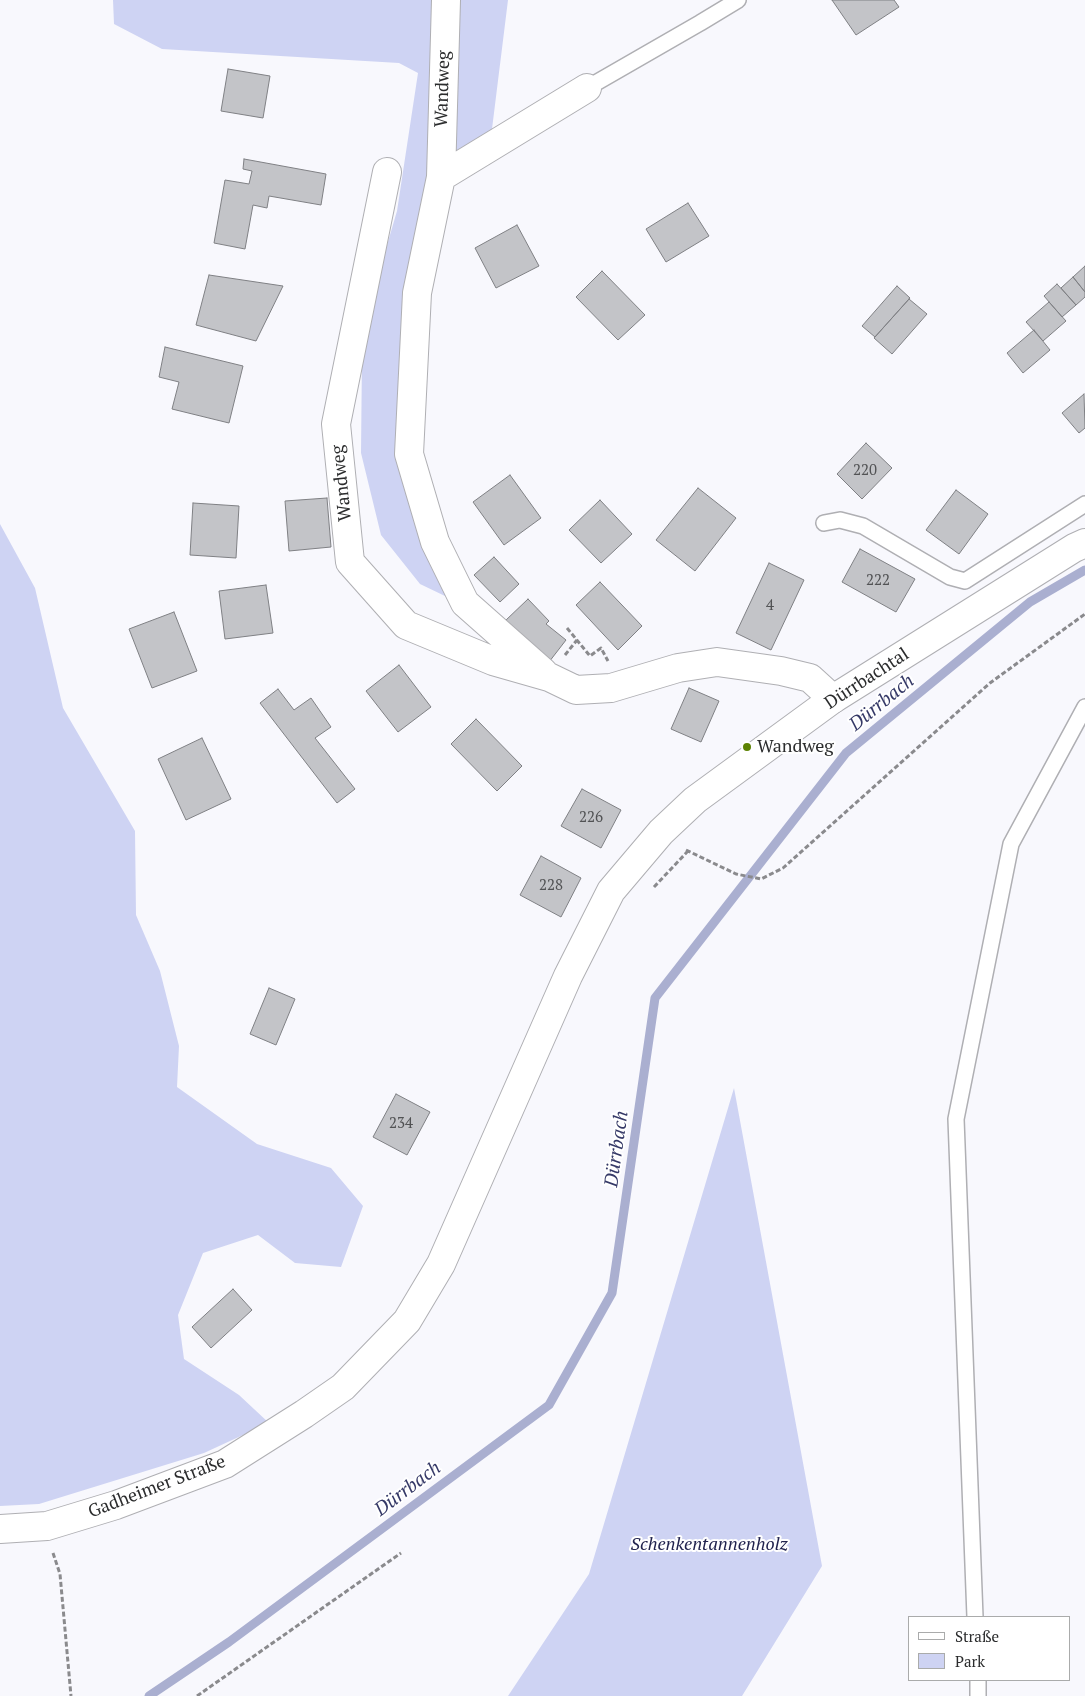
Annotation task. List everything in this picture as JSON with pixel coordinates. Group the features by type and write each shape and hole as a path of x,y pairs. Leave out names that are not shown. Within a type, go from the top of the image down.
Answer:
{"street":[{"name":"Wandweg","path":"446,0 441,177 417,293 409,454 435,542 465,603 549,677"},
{"path":"441,177 587,88"},
{"name":"Wandweg","path":"387,172 336,424 350,562 406,624 493,662 549,677 576,690 610,688 678,668 717,662 781,671 810,678 833,699"},
{"name":"Dürrbachtal","path":"304,1414 342,1387 407,1321 412,1313 441,1264 568,976 611,891 661,832 695,800 833,699 1074,548 1085,543"},
{"name":"Gadheimer Straße","path":"0,1529 46,1526 116,1505 225,1464 304,1414"}],"lane":[{"path":"587,88 700,24 738,0"},
{"path":"824,523 840,520 863,526 950,578 965,581 1085,504"},
{"path":"975,1616 956,1119 1011,844 1085,706"},
{"path":"978,1681 978,1696"}],"path":[{"path":"652,889 688,851 736,874 761,879 783,868 990,683 1085,614"},
{"path":"566,628 590,656 601,648 607,659 610,688"},
{"path":"46,1526 60,1574 72,1696"},
{"path":"197,1696 401,1553"}],"green space":[{"path":"113,0 508,0 492,129 460,155 400,359 455,594 445,596 420,584 381,535 361,453 362,354 380,269 397,211 418,73 399,63 162,49 114,24"},
{"path":"0,524 35,588 63,708 135,831 136,915 160,971 179,1046 177,1087 257,1144 331,1168 363,1206 341,1267 295,1263 258,1235 203,1253 178,1315 184,1359 239,1395 269,1423 204,1453 39,1504 0,1506"},
{"name":"Schenkentannenholz","path":"734,1088 822,1566 742,1696 508,1696 589,1574"}],"building":[{"path":"832,0 894,0 899,7 856,35"},
{"path":"228,69 270,76 263,118 221,111"},
{"path":"244,159 326,174 321,205 269,196 267,208 253,205 245,249 214,243 225,180 249,184 252,171 243,169"},
{"path":"688,203 709,236 666,262 646,229"},
{"path":"517,225 539,266 496,288 475,248"},
{"path":"1085,266 1085,292 1073,277"},
{"path":"602,271 645,315 618,340 576,297"},
{"path":"209,275 283,286 256,341 196,325"},
{"path":"1073,277 1085,292 1085,297 1076,305 1061,288"},
{"path":"1057,284 1076,305 1062,317 1044,296"},
{"path":"897,286 910,298 875,337 862,326"},
{"path":"909,299 927,314 892,354 874,338"},
{"path":"1049,302 1066,321 1043,341 1026,322"},
{"path":"1034,330 1050,350 1023,373 1007,353"},
{"path":"165,347 243,366 229,423 172,409 179,382 159,377"},
{"path":"1084,394 1085,428 1079,433 1062,413"},
{"path":"866,443 892,468 862,499 837,474"},
{"path":"510,475 541,518 504,545 473,502"},
{"path":"698,488 736,518 695,571 656,540"},
{"path":"956,490 988,514 959,554 926,530"},
{"path":"327,498 331,547 289,551 285,501"},
{"path":"600,500 632,534 601,563 569,530"},
{"path":"193,503 239,506 236,558 190,555"},
{"path":"860,549 915,579 896,612 842,582"},
{"path":"494,557 519,584 500,602 474,575"},
{"path":"769,563 804,580 771,650 736,633"},
{"path":"600,582 642,626 618,650 576,605"},
{"path":"266,585 273,633 225,639 219,591"},
{"path":"528,599 549,621 546,624 566,640 549,662 505,621"},
{"path":"174,612 197,671 152,688 129,629"},
{"path":"399,665 431,707 398,732 366,691"},
{"path":"689,688 719,701 701,742 671,729"},
{"path":"278,689 294,710 311,698 331,727 315,738 355,789 337,803 260,703"},
{"path":"476,719 522,766 497,791 451,744"},
{"path":"202,738 231,799 186,820 158,759"},
{"path":"582,789 621,810 601,848 561,826"},
{"path":"541,856 581,878 561,917 520,895"},
{"path":"269,988 295,999 276,1045 250,1034"},
{"path":"396,1094 430,1112 407,1155 373,1137"},
{"path":"233,1289 252,1310 211,1348 192,1327"}],"waterway":[{"name":"Dürrbach","path":"149,1696 229,1642 549,1405 612,1293 655,998 846,753 1030,602 1085,570"}],"place":[{"name":"Wandweg","path":"747,747"}]}
